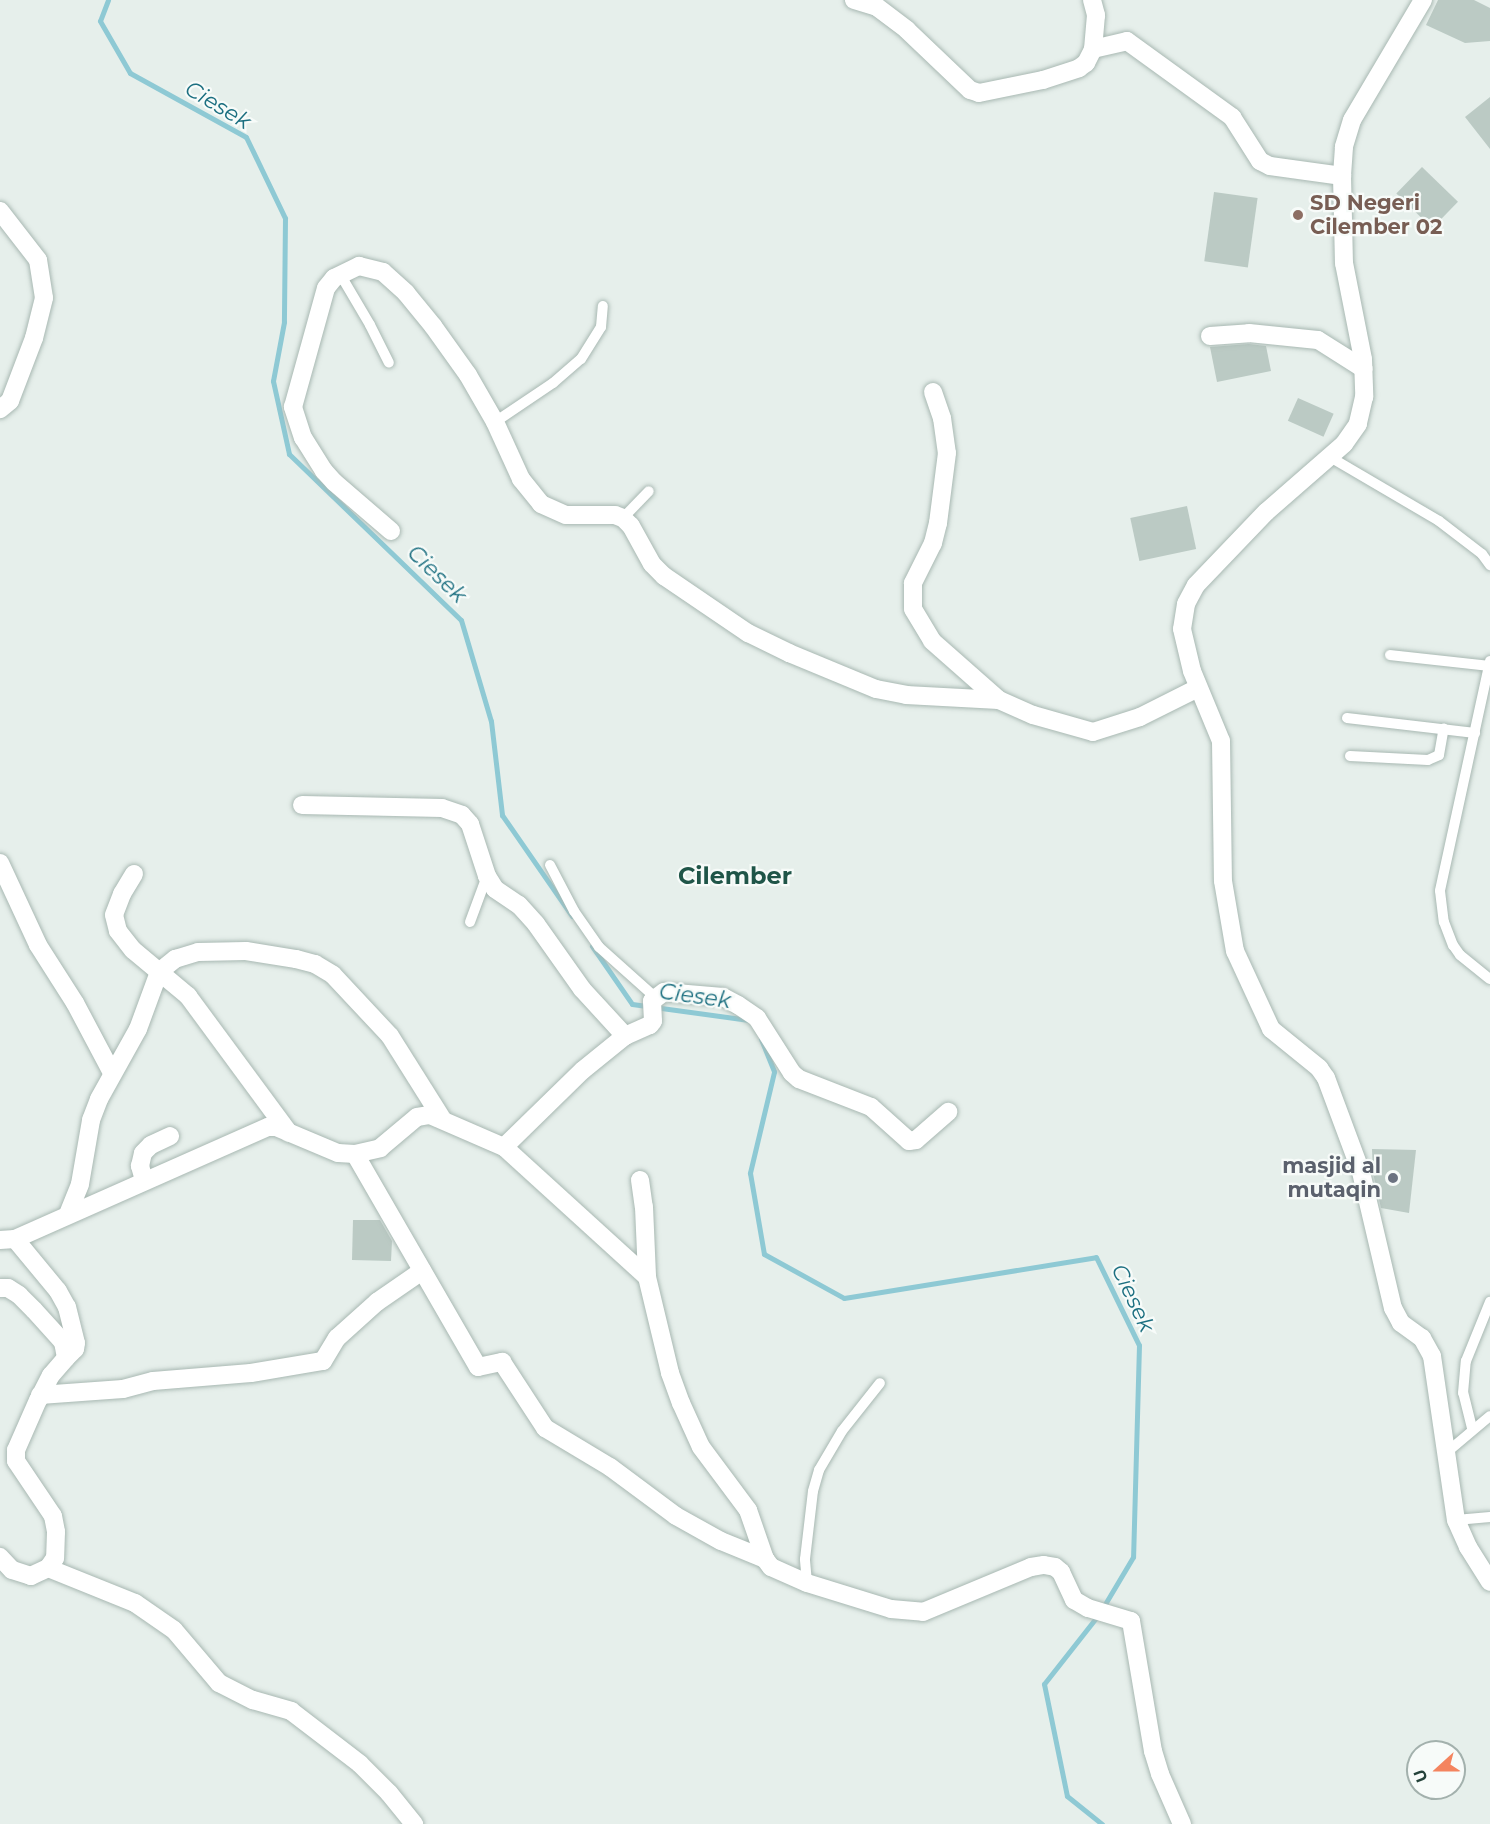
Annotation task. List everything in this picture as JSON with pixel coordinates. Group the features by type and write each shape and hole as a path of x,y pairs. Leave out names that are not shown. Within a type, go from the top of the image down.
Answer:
{"street":[{"path":"859,0 877,7 907,30 958,80 970,90 979,93 1043,80 1086,63 1093,49 1096,15 1092,0"},
{"path":"1423,0 1352,120 1344,142 1342,176 1345,271 1364,369 1364,397 1358,424 1347,441 1266,512 1192,591 1184,610 1182,629 1188,660 1221,741 1223,881 1235,951 1270,1029 1319,1068 1326,1078 1361,1172 1393,1308 1401,1323 1422,1338 1432,1356 1456,1520 1468,1547 1490,1582"},
{"path":"1093,49 1121,41 1136,46 1232,117 1252,153 1265,164 1342,176"},
{"path":"0,210 35,255 43,279 44,298 18,383 10,401 0,409"},
{"path":"391,531 324,471 303,438 295,416 295,397 313,343 327,288 340,274 359,266 383,272 401,288 452,352 495,422 521,479 541,504 566,515 615,515 623,518 631,526 652,564 664,576 740,628 789,653 889,692 999,700"},
{"path":"1210,336 1249,333 1318,340 1364,369"},
{"path":"933,392 945,431 946,462 933,543 913,583 913,609 932,641 999,700 1033,715 1093,732 1140,717 1198,688"},
{"path":"302,805 449,809 470,824 487,876 498,892 519,905 536,924 582,989 625,1036"},
{"path":"0,863 38,945 75,1003 112,1073"},
{"path":"134,874 117,904 114,922 133,950 188,996 289,1133"},
{"path":"68,1214 82,1176 92,1120 112,1073 138,1029 159,972 175,959 212,951 267,954 315,964 333,975 373,1015 390,1036 441,1117"},
{"path":"504,1147 583,1070 625,1036 645,1029 653,1021 653,999 669,992 723,997 738,1005 758,1018 792,1073 799,1079 871,1107 909,1142 916,1140 948,1112"},
{"path":"0,1557 12,1570 31,1576 48,1568 55,1558 56,1532 49,1507 36,1494 16,1461 16,1450 51,1375 75,1349 76,1343 67,1307 58,1291 8,1239 268,1127 338,1153 355,1154 380,1149 417,1117 430,1115 441,1117 504,1147 647,1276"},
{"path":"144,1180 140,1166 143,1153 151,1144 170,1137"},
{"path":"355,1154 478,1366 502,1362 545,1428 610,1467 676,1516 721,1541 765,1559"},
{"path":"640,1180 644,1207 647,1276 670,1372 681,1402 708,1459 748,1510 765,1559 771,1567 807,1583 891,1609 923,1612 1022,1571 1044,1565 1059,1569 1071,1597 1088,1608 1129,1618 1153,1751 1160,1774 1182,1824"},
{"path":"39,1398 123,1389 153,1381 251,1373 323,1361 338,1338 361,1316 422,1271"},
{"path":"0,1288 8,1288 19,1295 34,1310 63,1342 66,1358"},
{"path":"48,1568 135,1603 174,1630 219,1683 253,1700 291,1712 360,1764 389,1793 414,1824"}],"lane":[{"path":"340,274 389,363"},
{"path":"495,422 553,383 581,358 601,327 603,306"},
{"path":"1330,457 1439,521 1482,554 1490,565"},
{"path":"623,518 649,491"},
{"path":"1390,656 1489,664 1440,891 1444,922 1453,945 1460,955 1490,979"},
{"path":"1347,718 1475,732"},
{"path":"1350,756 1425,761 1432,759 1439,755 1444,728"},
{"path":"550,865 574,910 599,947 653,999"},
{"path":"470,922 487,876"},
{"path":"1472,1428 1463,1393 1466,1360 1490,1302"},
{"path":"807,1583 805,1559 817,1476 842,1431 880,1383"},
{"path":"1446,1453 1472,1428 1490,1416"},
{"path":"1456,1520 1490,1517"}],"building":[{"path":"1438,0 1474,0 1490,8 1490,41 1465,43 1426,25"},
{"path":"1490,97 1490,149 1465,117"},
{"path":"1422,167 1458,202 1432,228 1396,194"},
{"path":"1214,192 1258,198 1248,267 1204,261"},
{"path":"1249,344 1266,346 1271,371 1217,382 1210,347"},
{"path":"1298,398 1334,414 1323,437 1288,421"},
{"path":"1187,506 1196,549 1139,561 1130,518"},
{"name":"masjid al mutaqin","path":"1372,1149 1416,1150 1409,1213 1381,1208 1373,1173"},
{"path":"353,1220 380,1220 392,1241 391,1261 352,1260"}],"waterway":[{"name":"Ciesek","path":"108,0 100,21 130,73 246,137 285,218 284,322 273,381 289,454 461,620 491,721 502,815 572,916"},
{"name":"Ciesek","path":"592,946 632,1004 749,1020"},
{"name":"Ciesek","path":"761,1039 774,1072 750,1173 764,1254 844,1298 1096,1257 1139,1345 1133,1557 1099,1614 1044,1684 1067,1796 1102,1824"}],"place":[{"name":"SD Negeri Cilember 02","path":"1298,215"},
{"name":"masjid al mutaqin","path":"1393,1178"}],"district":[{"name":"Cilember","path":"735,876"}]}
